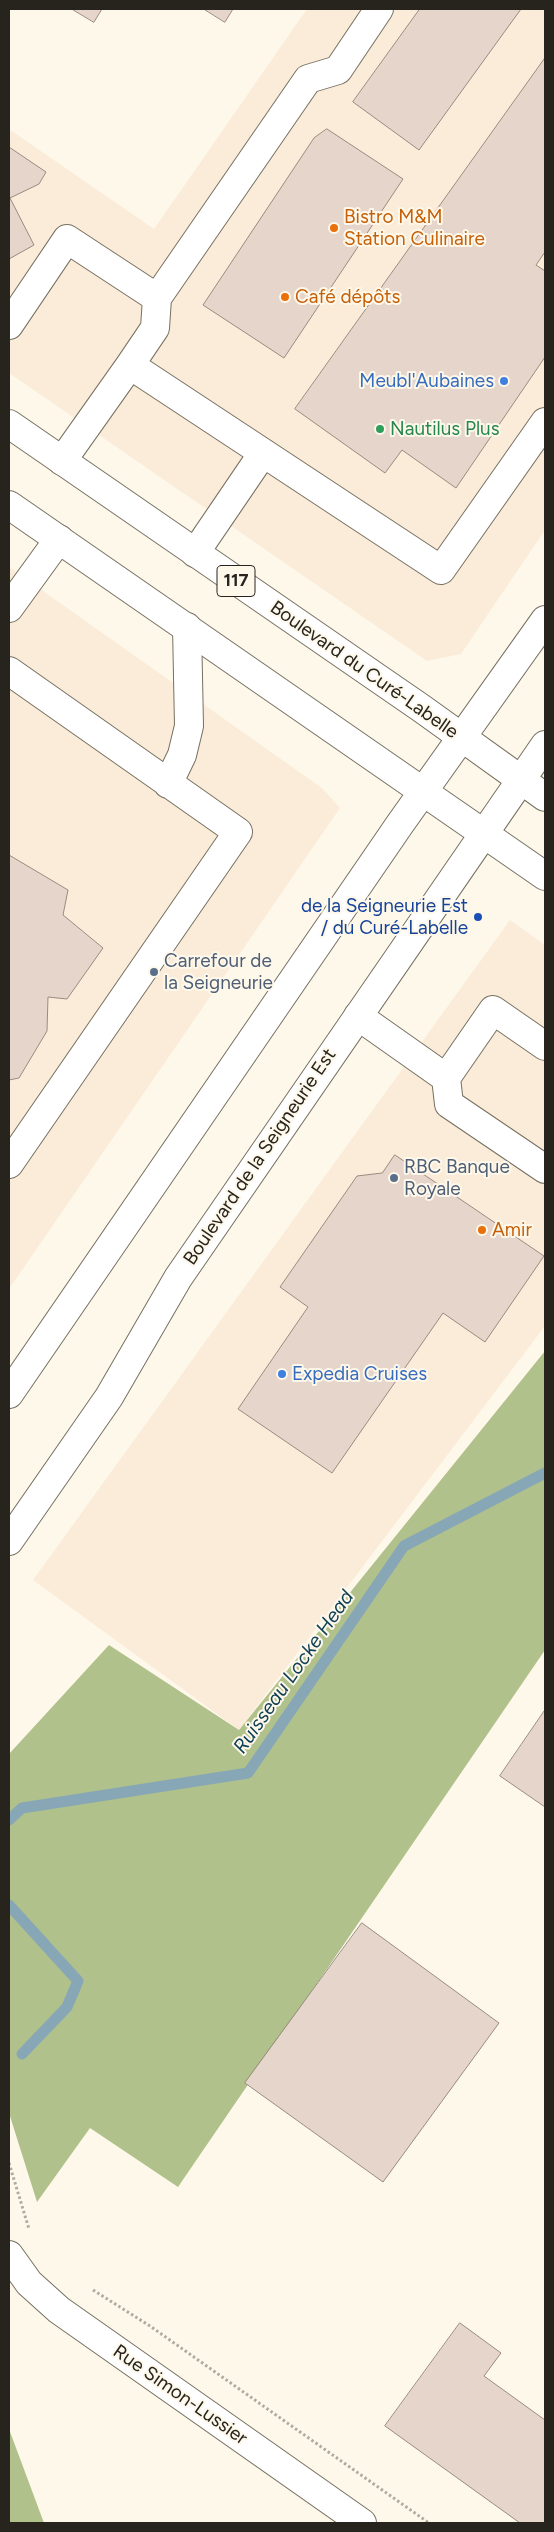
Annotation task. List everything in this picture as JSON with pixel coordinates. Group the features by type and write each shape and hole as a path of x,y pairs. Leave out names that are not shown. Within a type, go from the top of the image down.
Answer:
{"main road":[{"path":"62,461 155,328 157,298 308,79 338,70 379,9"},
{"path":"9,325 17,294 67,239 157,298"},
{"path":"130,365 441,570 545,422"},
{"name":"Boulevard du Curé-Labelle","path":"9,424 545,797"},
{"path":"195,553 264,453"},
{"path":"9,505 424,790 545,876"},
{"path":"9,608 59,539"},
{"path":"9,1394 424,790 545,620"},
{"path":"168,784 182,755 189,726 187,628"},
{"path":"9,671 238,832 9,1164"},
{"name":"Boulevard de la Seigneurie Est","path":"9,1541 108,1397 178,1278 545,745"},
{"path":"545,1046 493,1010 446,1078 450,1104 545,1169"},
{"path":"358,1016 446,1078"},
{"name":"Rue Simon-Lussier","path":"9,2256 29,2283 60,2310 362,2523"}],"path":[{"path":"9,2163 31,2234"},
{"name":"Rue Simon-Lussier","path":"100,2294 150,2326 429,2523"}],"shaded area":[{"path":"307,9 545,9 545,530 461,654 427,661 9,373 9,129 154,229"},
{"name":"Carrefour de la Seigneurie","path":"9,567 322,788 340,808 9,1289"},
{"path":"510,920 545,945 545,1326 239,1730 33,1580"}],"green space":[{"path":"545,1351 545,1650 178,2187 90,2128 37,2202 9,2113 9,1754 109,1645 239,1730"},
{"path":"9,2429 44,2523 9,2523"}],"building":[{"path":"72,9 102,9 94,22"},
{"path":"204,9 233,9 225,22"},
{"path":"420,9 521,9 419,150 353,102"},
{"path":"545,58 545,252 536,265 545,271 545,357 456,488 402,450 385,473 295,409"},
{"path":"327,129 403,179 284,358 203,305 314,138"},
{"path":"9,147 46,172 39,184 10,198 34,245 9,259"},
{"path":"9,855 68,890 63,915 103,948 67,999 48,997 47,1031 19,1078 9,1080"},
{"path":"395,1155 544,1256 485,1342 443,1313 332,1473 238,1409 308,1307 280,1287 357,1176 382,1173"},
{"path":"545,1710 545,1807 500,1776"},
{"path":"362,1923 499,2023 383,2182 245,2083"},
{"path":"460,2323 501,2353 484,2376 545,2420 545,2523 520,2523 385,2426"}],"waterway":[{"name":"Ruisseau Locke Head","path":"9,1820 22,1808 248,1773 404,1546 545,1473"},
{"name":"Ruisseau Locke Head","path":"9,1905 78,1981 67,2007 22,2054"}],"place":[{"name":"Bistro M&M Station Culinaire","path":"334,228"},
{"name":"Café dépôts","path":"285,297"},
{"name":"Meubl'Aubaines","path":"504,381"},
{"name":"Nautilus Plus","path":"380,429"},
{"name":"de la Seigneurie Est / du Curé-Labelle","path":"478,917"},
{"name":"Carrefour de la Seigneurie","path":"154,972"},
{"name":"RBC Banque Royale","path":"394,1178"},
{"name":"Amir","path":"482,1230"},
{"name":"Expedia Cruises","path":"282,1374"}]}
